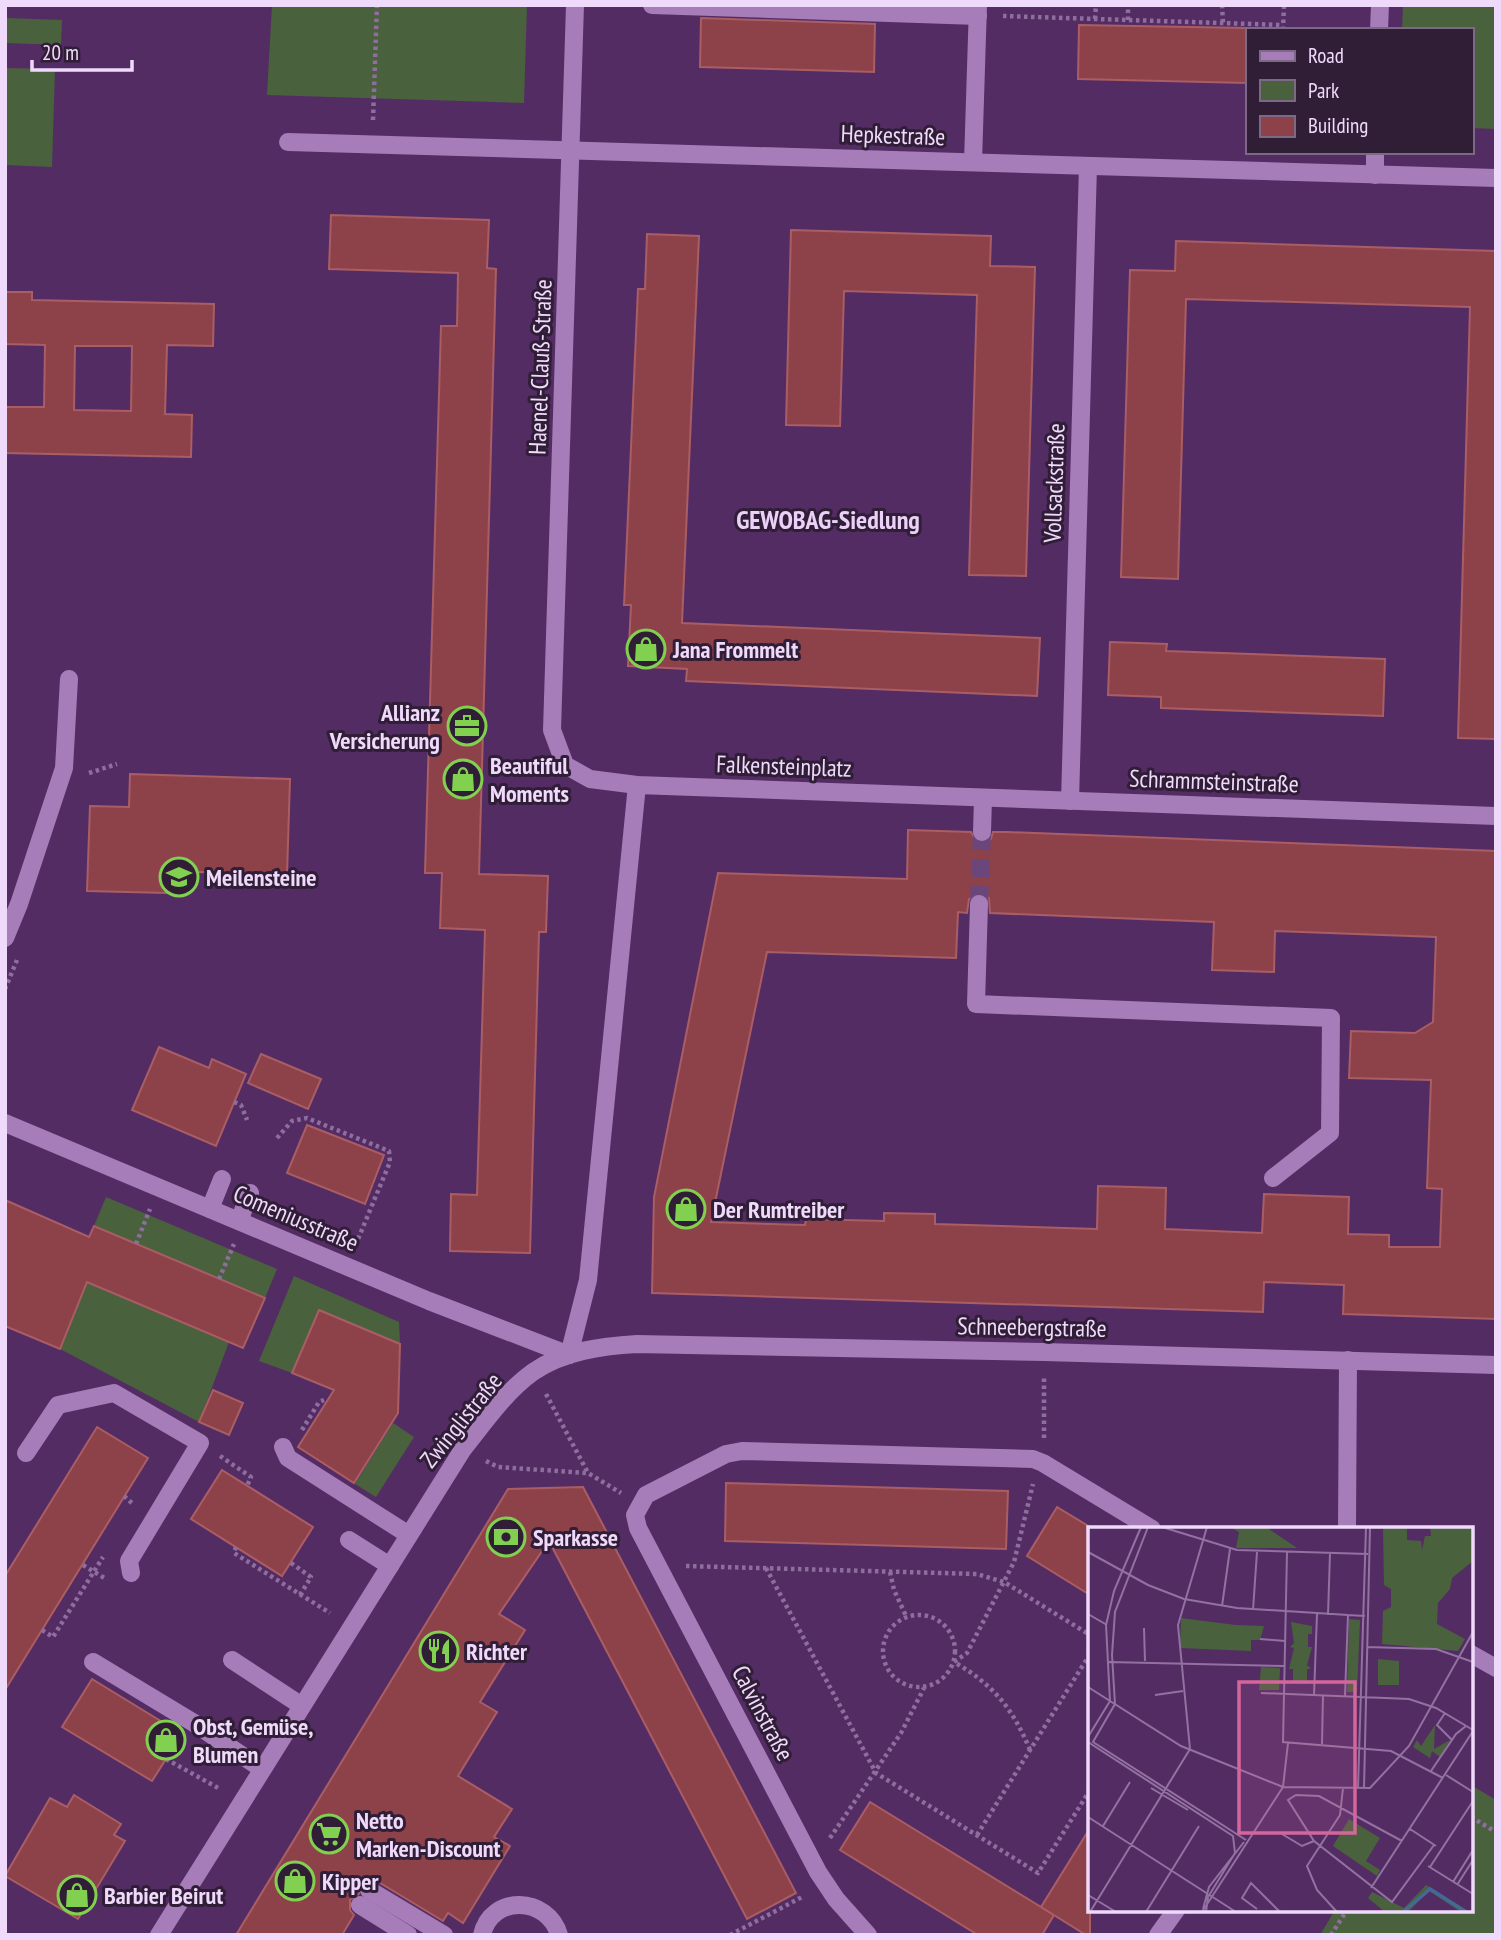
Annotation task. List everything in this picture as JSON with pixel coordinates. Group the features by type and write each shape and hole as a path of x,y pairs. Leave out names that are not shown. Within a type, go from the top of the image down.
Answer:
{"street":[{"name":"Haenel-Clauß-Straße","path":"552,730 575,5"},
{"path":"652,5 978,10 973,162"},
{"path":"1379,28 1380,5"},
{"name":"Hepkestraße","path":"288,142 1496,178"},
{"path":"1374,174 1375,154"},
{"name":"Vollsackstraße","path":"1070,801 1088,166"},
{"path":"5,938 64,768 69,679"},
{"name":"Falkensteinplatz","path":"552,730 565,765 590,779 637,785 930,796"},
{"path":"569,1355 589,1280 637,785"},
{"name":"Schrammsteinstraße","path":"930,796 1496,816"},
{"path":"982,832 983,798"},
{"path":"979,904 976,1004 1331,1018 1329,1133 1273,1178"},
{"name":"Comeniusstraße","path":"5,1123 441,1306 569,1355"},
{"path":"210,1209 222,1179"},
{"path":"239,1221 250,1193"},
{"name":"Schneebergstraße","path":"569,1355 599,1346 637,1344 1496,1365"},
{"name":"Zwinglistraße","path":"159,1935 463,1449 500,1404 533,1372 569,1355"},
{"path":"1347,1527 1348,1360"},
{"path":"26,1453 58,1405 114,1393 200,1443 129,1561 131,1573"},
{"path":"640,1504 646,1495 726,1454 742,1451 1038,1461 1149,1527"},
{"path":"285,1452 409,1535"},
{"name":"Calvinstraße","path":"640,1504 635,1515 638,1528 810,1856 836,1899 868,1935"},
{"path":"349,1540 390,1566"},
{"path":"1473,1655 1496,1668"},
{"path":"232,1660 302,1706"},
{"path":"93,1662 194,1723 262,1769"},
{"path":"408,1935 365,1898 444,1935"},
{"path":"482,1935 492,1915 506,1906 523,1904 537,1907 548,1915 557,1927 559,1935"},
{"path":"1158,1935 1175,1912"}],"path":[{"path":"371,145 377,5"},
{"path":"1096,5 1096,19"},
{"path":"1128,5 1128,20"},
{"path":"1222,5 1223,23"},
{"path":"978,10 1096,19 1283,27 1284,5"},
{"path":"234,1102 241,1105 247,1120"},
{"path":"276,1138 292,1121 307,1118 389,1151 390,1162 358,1239"},
{"path":"136,1244 148,1215"},
{"path":"219,1279 232,1250"},
{"path":"954,1662 967,1653 1014,1562 1023,1534 1044,1436 1044,1352"},
{"path":"533,1372 588,1473"},
{"path":"285,1452 319,1402 324,1400"},
{"path":"200,1443 251,1476 247,1486"},
{"path":"463,1449 498,1467 588,1473 640,1504"},
{"path":"124,1496 135,1503 128,1515"},
{"path":"236,1547 234,1553 351,1626"},
{"path":"42,1630 53,1637 108,1549"},
{"path":"290,1563 312,1577 300,1595"},
{"path":"657,1565 978,1574 1004,1582 1088,1634"},
{"path":"766,1568 876,1773 1038,1873 1088,1793"},
{"path":"890,1572 894,1590 906,1616"},
{"path":"922,1614 938,1619 952,1634 956,1645 954,1662 946,1677 924,1688 908,1686 891,1676 881,1653 885,1635 893,1624 906,1616 922,1614"},
{"path":"978,1835 1088,1657"},
{"path":"954,1662 974,1674 998,1696 1018,1721 1030,1751"},
{"path":"810,1856 828,1840 876,1773 901,1733 924,1688"},
{"path":"166,1759 242,1801"},
{"path":"1473,1818 1496,1832"},
{"path":"730,1935 826,1884"},
{"path":"1332,1935 1346,1912"}],"green space":[{"path":"272,5 527,5 524,103 267,95"},
{"path":"1403,5 1496,5 1496,129 1473,128 1473,28 1402,28"},
{"path":"5,18 62,20 61,45 5,43"},
{"path":"5,68 55,69 52,167 5,165"},
{"path":"106,1197 277,1269 265,1298 94,1226"},
{"path":"294,1276 399,1322 400,1344 319,1310 292,1373 259,1361"},
{"path":"86,1282 229,1342 199,1422 60,1349"},
{"path":"393,1423 414,1437 376,1497 355,1484"},
{"path":"1473,1786 1496,1800 1496,1935 1320,1935 1334,1912 1473,1912"}],"building":[{"path":"701,18 875,24 874,72 700,67"},
{"path":"1079,25 1247,28 1246,83 1078,79"},
{"path":"331,215 489,220 487,268 496,269 479,874 548,876 546,932 539,932 530,1253 450,1251 451,1194 477,1195 485,930 440,928 442,873 425,873 441,326 457,326 458,273 329,269"},
{"path":"791,230 991,236 990,266 1035,267 1026,576 969,575 977,295 844,291 840,426 786,425"},
{"path":"647,234 699,236 682,623 1040,638 1037,696 686,681 687,669 628,666 631,605 624,605 638,289 645,289"},
{"path":"1176,241 1496,251 1496,739 1458,738 1470,307 1186,299 1178,579 1121,577 1130,270 1175,271"},
{"path":"5,292 32,292 32,300 214,304 213,346 167,345 165,414 192,415 191,457 5,453 5,407 44,407 45,345 5,344","holes":["75,346 132,346 131,411 74,410"]},
{"path":"1110,642 1167,644 1166,651 1385,659 1383,716 1161,708 1161,697 1108,695"},
{"path":"130,774 290,779 287,875 168,871 167,893 87,891 90,806 129,807"},
{"path":"908,830 971,832 976,841 982,843 991,839 993,832 1007,832 1496,851 1496,1319 1343,1314 1344,1285 1264,1282 1263,1312 652,1293 654,1197 718,873 907,879","holes":["979,893 989,898 990,913 1214,922 1212,970 1274,972 1275,931 1436,937 1433,1022 1415,1033 1351,1031 1349,1078 1431,1080 1427,1188 1442,1189 1440,1247 1389,1247 1389,1235 1348,1234 1349,1197 1264,1194 1262,1233 1165,1229 1166,1188 1098,1186 1097,1229 935,1224 935,1214 884,1213 884,1221 806,1219 805,1225 711,1222 767,952 956,958 958,912 967,913 969,899"]},
{"path":"159,1047 209,1068 212,1059 246,1074 216,1146 132,1110"},
{"path":"261,1054 321,1079 308,1109 248,1083"},
{"path":"307,1125 384,1155 365,1204 287,1173"},
{"path":"5,1200 89,1237 94,1226 265,1298 243,1348 87,1282 60,1349 5,1326"},
{"path":"319,1310 400,1344 398,1413 354,1483 298,1447 334,1390 292,1373"},
{"path":"213,1390 243,1403 229,1435 199,1422"},
{"path":"97,1427 148,1458 5,1690 5,1576"},
{"path":"222,1470 313,1527 282,1576 191,1519"},
{"path":"726,1483 1008,1491 1006,1549 725,1541"},
{"path":"583,1487 796,1893 747,1919 549,1541 499,1614 525,1630 480,1702 497,1712 458,1776 512,1809 494,1837 510,1846 463,1923 448,1913 443,1921 369,1879 360,1884 359,1894 350,1900 350,1910 354,1915 342,1935 236,1935 508,1489"},
{"path":"1057,1507 1090,1527 1088,1594 1027,1556"},
{"path":"92,1679 182,1734 152,1781 62,1727"},
{"path":"74,1795 121,1824 114,1835 125,1841 78,1919 5,1876 50,1798 67,1807"},
{"path":"870,1802 1054,1915 1042,1935 978,1935 840,1850"},
{"path":"1088,1831 1090,1935 1041,1907"}],"tunnel":[{"path":"979,904 982,832"}],"place":[{"name":"Jana Frommelt","path":"646,649"},
{"name":"Allianz Versicherung","path":"467,726"},
{"name":"Beautiful Moments","path":"463,779"},
{"name":"Meilensteine","path":"179,877"},
{"name":"Der Rumtreiber","path":"686,1209"},
{"name":"Sparkasse","path":"506,1537"},
{"name":"Richter","path":"439,1651"},
{"name":"Obst, Gemüse, Blumen","path":"166,1740"},
{"name":"Netto Marken-Discount","path":"329,1834"},
{"name":"Kipper","path":"295,1881"},
{"name":"Barbier Beirut","path":"77,1895"}],"district":[{"name":"GEWOBAG-Siedlung","path":"828,519"}]}
